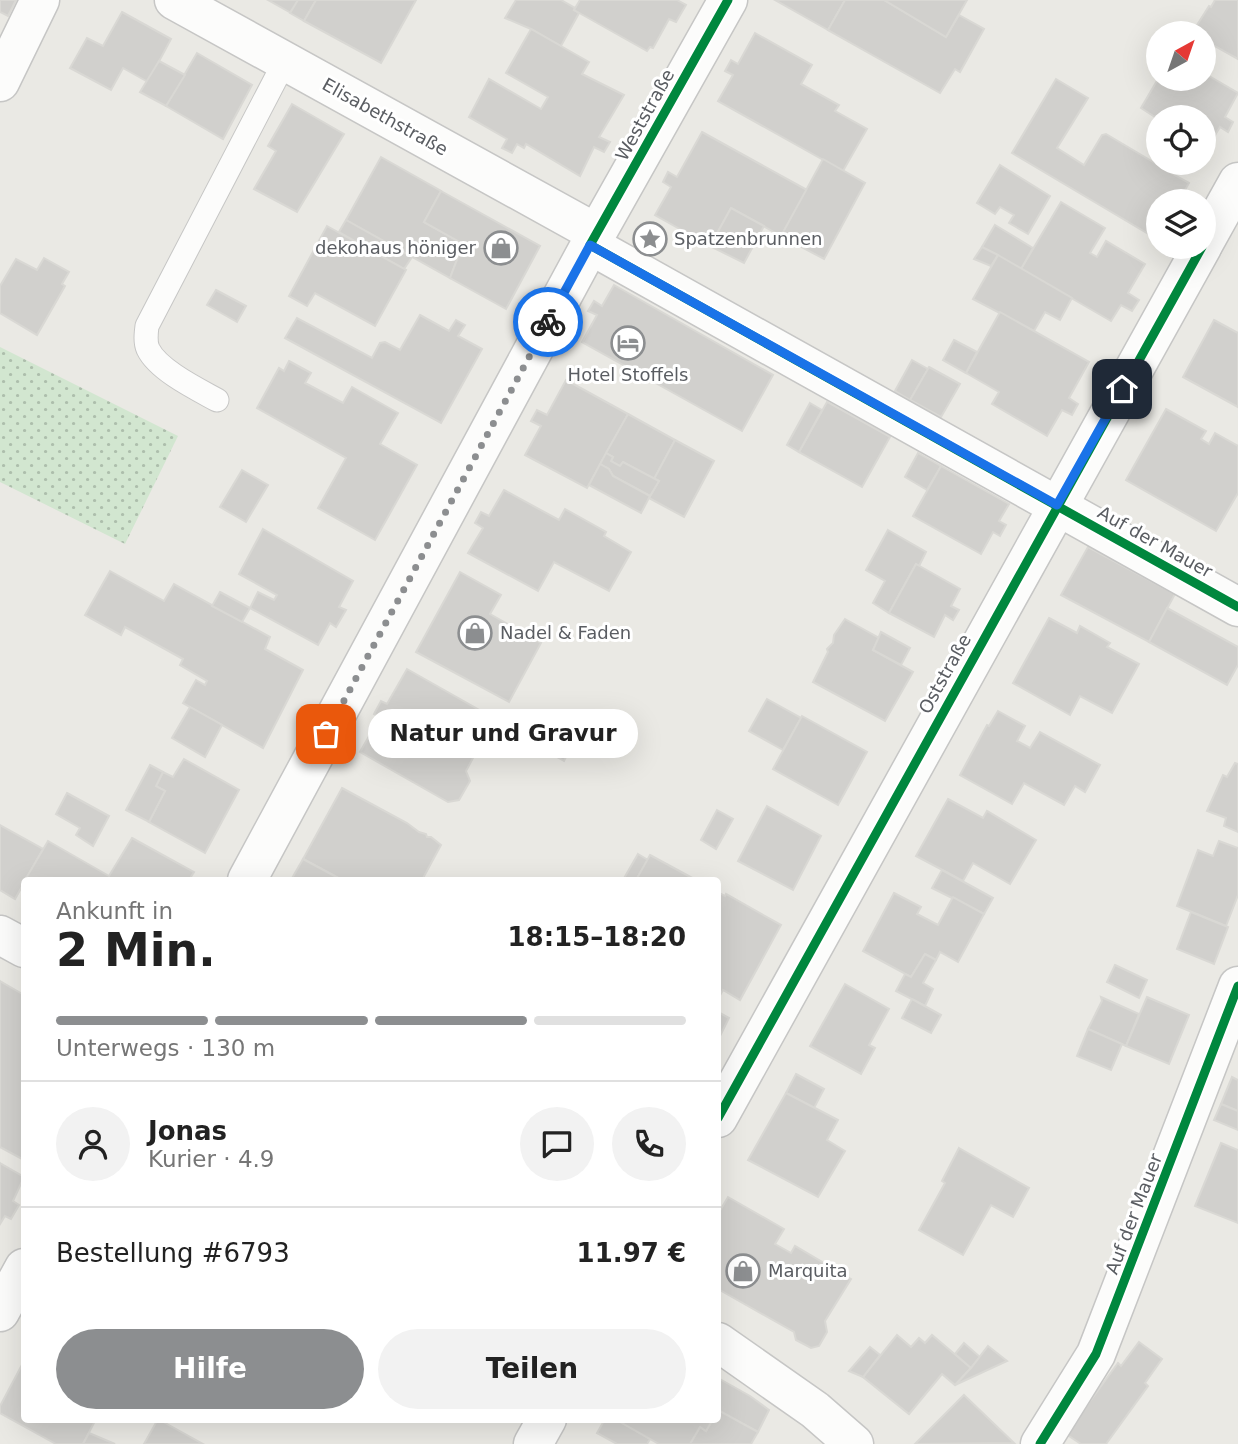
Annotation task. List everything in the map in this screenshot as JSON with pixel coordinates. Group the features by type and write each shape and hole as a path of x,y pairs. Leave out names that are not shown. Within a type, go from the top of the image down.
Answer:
{"street":[{"path":"0,82 40,0"},
{"name":"Elisabethstraße","path":"174,0 285,61 1057,505"},
{"name":"Weststraße","path":"249,877 593,239 728,0"},
{"name":"Oststraße","path":"1216,222 1238,182"},
{"name":"Oststraße","path":"721,1113 1195,259"},
{"name":"Auf der Mauer","path":"1057,505 1238,607"},
{"path":"0,935 21,946"},
{"name":"Auf der Mauer","path":"1040,1444 1096,1354 1238,986"},
{"path":"0,1312 21,1274"},
{"path":"721,1344 815,1409 854,1444"},
{"path":"533,1444 545,1423"}],"lane":[{"path":"217,400 176,378 149,352 147,326 285,61"}],"green space":[{"path":"0,347 178,436 125,544 0,482"}],"building":[{"path":"0,0 16,0 8,16 0,12"},
{"path":"268,0 298,0 291,13"},
{"path":"298,0 316,0 304,21 290,13"},
{"path":"316,0 416,0 381,63 304,21"},
{"path":"516,0 561,0 575,8 579,13 561,46 505,18"},
{"path":"580,0 677,0 686,5 676,22 669,19 653,48 650,47 647,51 574,10"},
{"path":"775,0 845,0 828,30"},
{"path":"845,0 884,0 946,37 959,15 984,29 960,72 955,69 940,93 828,30"},
{"path":"884,0 967,0 946,37"},
{"path":"1215,0 1238,0 1238,59 1216,47 1216,21 1200,21 1209,6 1211,7"},
{"path":"122,12 171,39 148,82 123,68 111,90 70,68 87,38 103,46"},
{"path":"531,29 589,62 582,74 624,95 599,137 610,142 604,152 594,147 580,176 526,144 524,148 517,144 512,153 502,148 507,139 469,117 489,79 541,109 548,97 506,73"},
{"path":"755,33 812,65 801,84 839,105 835,111 867,129 843,171 718,101 733,75 725,71 731,60 738,64"},
{"path":"197,53 252,85 223,139 166,106"},
{"path":"159,61 185,75 166,106 140,92"},
{"path":"1056,79 1088,98 1057,148 1084,165 1102,135 1106,134 1146,158 1146,175 1175,175 1189,183 1186,189 1146,189 1146,232 1012,153"},
{"path":"1216,80 1238,93 1225,117 1233,122 1228,132 1220,127 1216,134 1216,105 1146,105 1146,111 1141,108 1151,91 1216,91"},
{"path":"292,104 344,134 297,212 254,189 276,151 268,146"},
{"path":"702,132 807,190 781,236 731,208 710,246 655,215 671,187 663,182 668,172 677,177"},
{"path":"381,157 441,191 424,222 463,244 450,278 346,220"},
{"path":"823,159 865,183 824,259 781,236"},
{"path":"1000,165 1050,196 1028,234 1009,223 1014,215 1000,207 995,214 977,203"},
{"path":"441,191 540,246 506,309 450,278 463,244 424,222"},
{"path":"1061,202 1105,228 1090,253 1097,257 1106,241 1145,264 1128,293 1139,300 1132,311 1121,305 1111,321 1021,269"},
{"path":"731,208 764,226 744,263 710,246"},
{"path":"346,220 412,257 404,269 339,232"},
{"path":"995,225 1033,248 1021,269 982,247"},
{"path":"327,226 406,270 375,326 315,293 307,306 289,296"},
{"path":"982,247 998,255 991,266 974,259"},
{"path":"998,255 1072,298 1060,320 1045,312 1034,331 973,299"},
{"path":"44,258 69,272 62,284 65,286 37,335 0,313 0,286 16,259 37,270"},
{"path":"614,285 773,375 742,431 582,342 597,315 588,311 594,301 602,306"},
{"path":"216,290 246,306 237,322 207,305"},
{"path":"1000,312 1089,362 1069,398 1078,404 1072,415 1062,410 1047,436 992,404 999,392 966,373"},
{"path":"420,315 449,331 456,320 465,325 458,336 482,349 441,423 285,338 297,318 372,358 380,343 385,342 400,350"},
{"path":"1214,320 1238,333 1238,407 1183,377"},
{"path":"954,340 977,352 966,373 943,360"},
{"path":"912,360 928,369 910,400 895,391"},
{"path":"289,361 311,373 305,383 343,403 352,387 398,413 380,444 417,465 375,540 318,508 346,458 257,408 279,368 284,371"},
{"path":"929,367 960,384 941,417 910,400"},
{"path":"566,380 628,414 587,488 525,455 541,426 531,421 537,410 547,415"},
{"path":"827,402 890,437 862,487 799,452"},
{"path":"810,403 822,410 799,452 787,445"},
{"path":"1166,409 1206,431 1201,439 1209,444 1215,433 1238,446 1238,493 1216,531 1126,480"},
{"path":"628,414 675,440 654,479 623,462 620,466 611,461 613,457 606,453"},
{"path":"675,440 714,461 684,517 649,498 659,481 654,479"},
{"path":"606,453 613,457 611,461 620,466 623,462 659,481 650,496 613,476 609,469 600,464"},
{"path":"918,453 941,466 927,490 905,477"},
{"path":"600,464 609,469 613,476 650,496 641,513 589,485"},
{"path":"941,466 1009,504 999,521 1006,525 1000,536 993,532 981,554 913,516"},
{"path":"242,470 268,485 246,522 220,507"},
{"path":"504,490 559,520 565,509 606,532 604,536 631,552 609,591 554,562 538,591 468,553 483,528 475,523 481,512 489,516"},
{"path":"263,529 353,581 339,607 346,610 336,627 330,623 318,645 250,608 258,592 274,600 277,595 239,574"},
{"path":"888,530 926,552 919,566 916,564 889,613 873,603 885,581 866,570"},
{"path":"1088,547 1175,594 1149,642 1061,595"},
{"path":"916,564 960,589 951,606 959,610 953,620 945,615 934,637 889,613"},
{"path":"110,571 164,601 174,584 270,637 265,649 303,670 263,748 183,703 196,680 205,685 207,681 180,665 183,659 125,627 121,635 85,615"},
{"path":"460,572 501,595 490,614 541,643 509,702 416,652"},
{"path":"220,592 250,608 242,622 212,606"},
{"path":"1167,608 1238,647 1238,665 1227,685 1149,642"},
{"path":"1049,618 1077,633 1080,626 1110,643 1107,647 1139,664 1112,713 1080,696 1070,715 1013,683"},
{"path":"845,619 879,638 873,650 913,672 885,721 813,682 827,649 833,643 834,635"},
{"path":"881,632 910,648 901,665 873,650"},
{"path":"407,669 488,715 486,719 499,726 491,741 478,734 466,754 473,758 466,771 470,781 459,800 448,802 360,752 380,717 374,714 381,701 387,704"},
{"path":"767,699 801,718 783,750 749,731"},
{"path":"190,707 222,725 205,757 172,738"},
{"path":"998,711 1025,726 1017,741 1030,748 1040,732 1100,765 1085,792 1075,786 1064,805 1024,783 1012,804 960,775 987,725 989,726"},
{"path":"802,716 867,752 838,805 773,769"},
{"path":"542,722 575,740 564,761 530,742"},
{"path":"184,759 239,790 205,853 149,822 165,791 156,786 163,772 173,777"},
{"path":"1235,763 1238,764 1238,832 1224,826 1226,818 1207,811 1223,775 1227,777"},
{"path":"150,765 163,772 156,786 165,791 149,822 126,810"},
{"path":"342,788 407,823 441,845 424,877 336,877 303,859"},
{"path":"67,793 109,816 93,846 76,835 80,828 56,814"},
{"path":"948,799 983,818 987,811 1036,840 1010,884 973,863 963,881 916,856"},
{"path":"767,806 821,836 793,890 738,861"},
{"path":"717,810 733,819 716,849 701,840"},
{"path":"0,825 43,849 27,877 21,877 21,888 15,899 0,890"},
{"path":"132,838 194,872 191,877 27,877 48,841 109,876"},
{"path":"1219,841 1238,848 1238,895 1226,926 1177,906 1198,850 1213,856"},
{"path":"638,854 648,860 638,877 625,877"},
{"path":"650,855 690,877 638,877"},
{"path":"303,859 336,877 293,877"},
{"path":"942,870 993,898 984,914 932,888"},
{"path":"894,893 921,907 917,914 938,925 953,897 984,914 958,962 940,952 936,960 925,954 911,977 863,951"},
{"path":"721,894 781,925 740,1000 723,990 721,994"},
{"path":"1191,912 1228,927 1214,964 1177,949"},
{"path":"925,954 936,960 923,983 933,989 925,1006 896,991 905,974 911,977"},
{"path":"1115,965 1147,980 1139,998 1107,982"},
{"path":"0,981 21,993 21,1158 0,1147"},
{"path":"845,984 889,1009 869,1045 875,1048 861,1074 810,1046"},
{"path":"1101,997 1139,1014 1126,1046 1088,1029 1102,1001"},
{"path":"1147,997 1189,1015 1169,1064 1126,1046"},
{"path":"912,999 941,1015 931,1033 902,1018"},
{"path":"721,1014 729,1018 721,1034"},
{"path":"1088,1029 1122,1044 1111,1070 1077,1056"},
{"path":"796,1074 824,1089 814,1108 786,1093"},
{"path":"1232,1077 1238,1080 1238,1111 1221,1104"},
{"path":"786,1093 838,1120 827,1140 845,1151 818,1197 748,1160"},
{"path":"1221,1104 1238,1111 1238,1130 1214,1120"},
{"path":"1221,1143 1238,1150 1238,1223 1195,1206"},
{"path":"959,1148 1029,1188 1013,1217 991,1205 963,1255 919,1230 945,1183 942,1181"},
{"path":"0,1163 21,1175 21,1184 13,1201 19,1205 11,1219 5,1216 0,1224"},
{"path":"728,1197 784,1229 775,1244 791,1253 795,1246 851,1279 825,1321 827,1332 819,1346 811,1348 796,1340 794,1332 721,1291 721,1209"},
{"path":"897,1335 911,1347 919,1338 925,1343 932,1335 971,1368 955,1385 942,1374 909,1414 863,1377"},
{"path":"1139,1342 1162,1359 1145,1383 1148,1386 1106,1444 1081,1444 1066,1434 1118,1363 1121,1366"},
{"path":"964,1343 980,1357 971,1368 955,1354"},
{"path":"988,1346 1007,1361 955,1385 971,1368"},
{"path":"870,1347 880,1355 863,1377 849,1371"},
{"path":"21,1367 21,1423 94,1423 83,1444 56,1444 0,1413 0,1406"},
{"path":"721,1380 769,1410 758,1432 721,1413"},
{"path":"964,1395 1014,1443 915,1444"},
{"path":"721,1412 758,1432 751,1444 690,1444 700,1427 706,1431 711,1423 721,1423"},
{"path":"156,1423 165,1423 203,1444 144,1444"},
{"path":"603,1423 622,1423 650,1439 647,1444 617,1444 597,1433"},
{"path":"622,1423 711,1423 706,1431 700,1427 690,1444 659,1444"},
{"path":"89,1433 115,1444 83,1444"}],"cycle path":[{"path":"728,0 590,245 1238,607"},
{"path":"721,1113 1195,259"},
{"path":"1040,1444 1096,1354 1238,986"}],"way so far":[{"path":"326,734 548,322"}],"place":[{"name":"Spatzenbrunnen","path":"650,239"},
{"name":"dekohaus höniger","path":"501,248"},
{"name":"Hotel Stoffels","path":"628,343"},
{"name":"Nadel & Faden","path":"475,633"},
{"name":"Natur und Gravur","path":"326,734"},
{"name":"Marquita","path":"743,1271"}],"route":[{"path":"548,322 590,245 1057,505 1122,389"}]}
